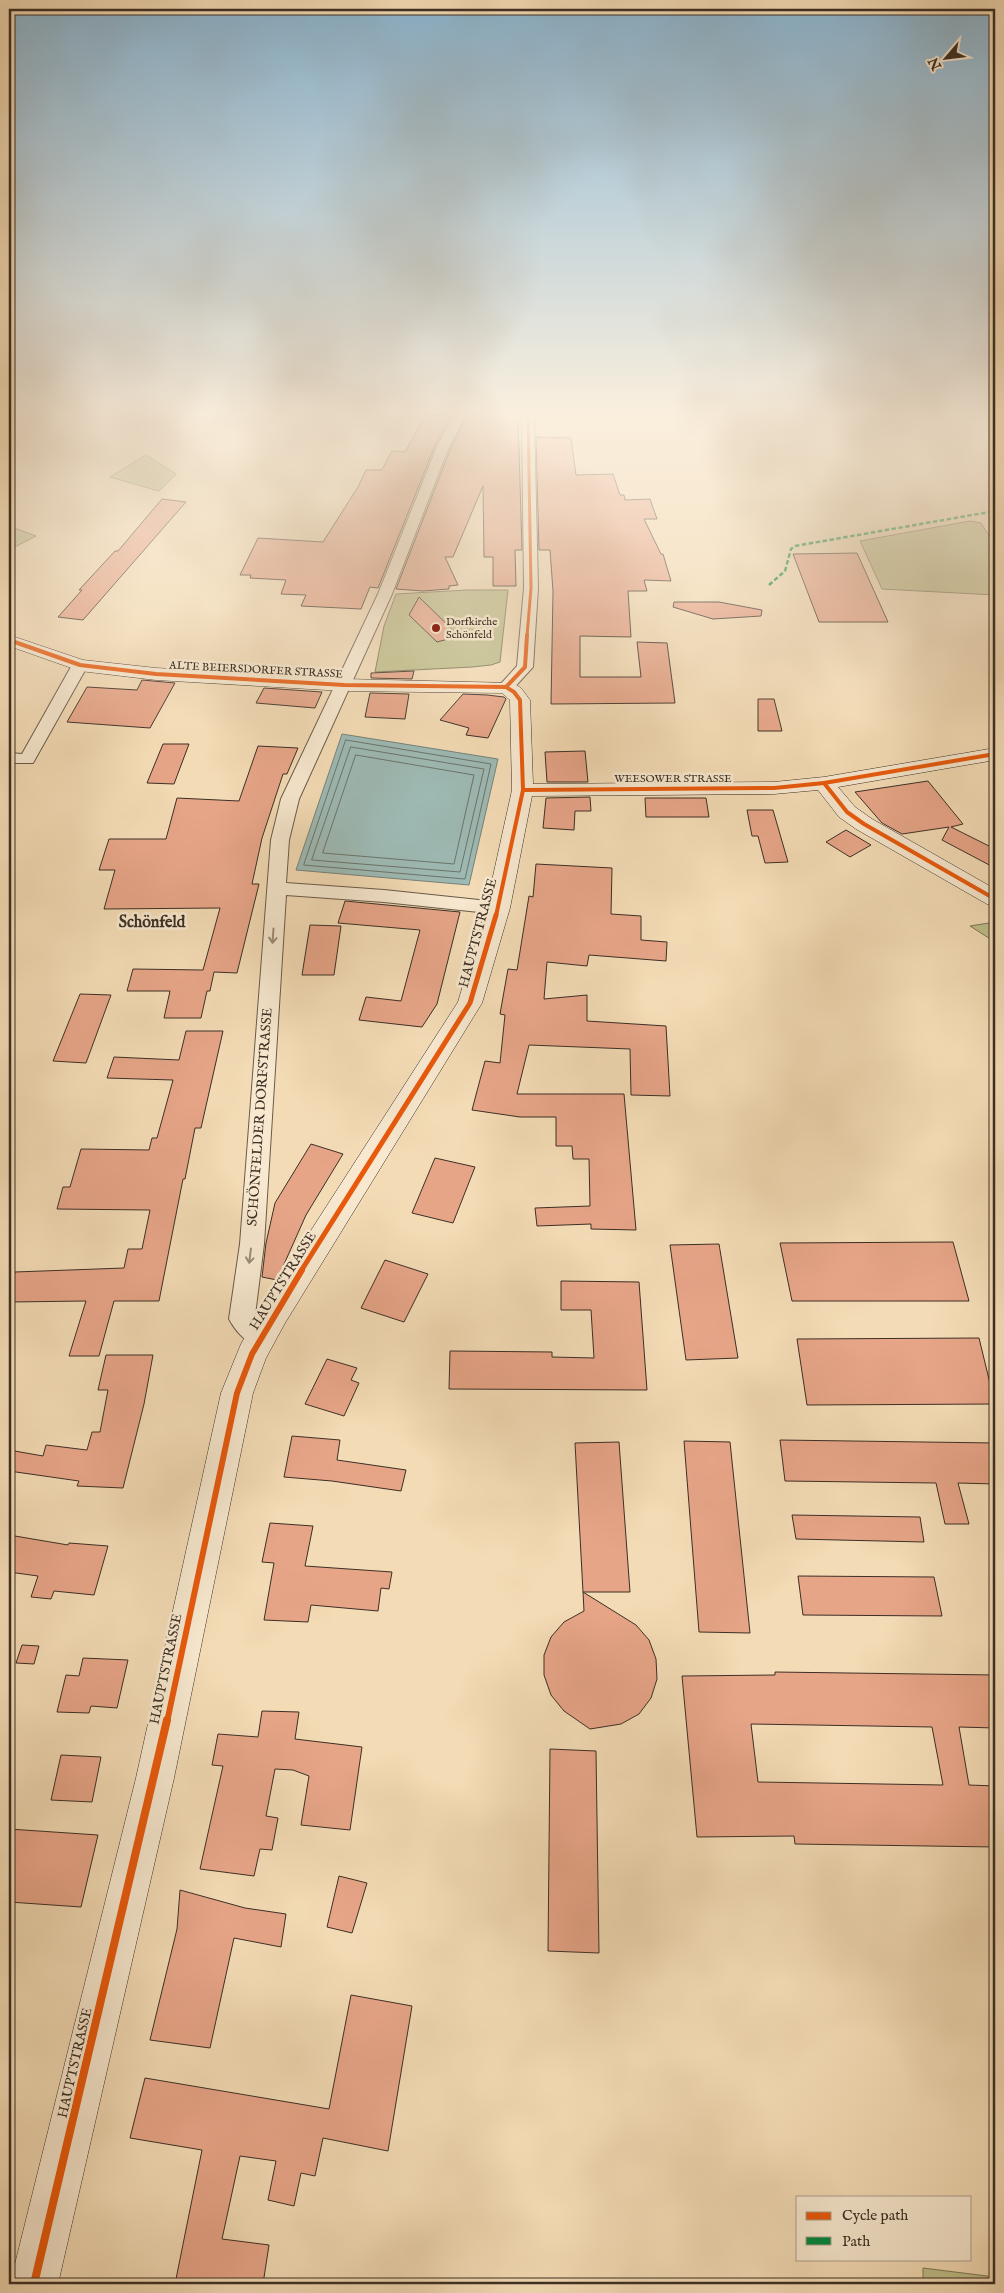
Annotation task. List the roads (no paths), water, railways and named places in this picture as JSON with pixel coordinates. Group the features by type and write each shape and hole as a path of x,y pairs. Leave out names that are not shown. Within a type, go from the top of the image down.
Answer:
{"main road":[{"name":"ALTE BEIERSDORFER STRASSE","path":"9,640 80,665 156,674 344,685 506,688"},
{"name":"HAUPTSTRASSE","path":"34,2284 154,1778 237,1393 252,1354 283,1300 470,1003 498,908 522,790 520,700 514,692 506,688"},
{"name":"WEESOWER STRASSE","path":"522,790 755,789 824,784 995,754"},
{"path":"824,784 847,812 864,824 995,899"}],"street":[{"name":"SCHÖNFELDER DORFSTRASSE","path":"261,1337 242,1319 252,1244 280,840 290,799 385,594 413,522"},
{"path":"506,688 525,667 531,588 530,522"},
{"path":"9,758 27,759 80,665"},
{"path":"276,888 384,896 498,908"}],"water":[{"path":"342,734 498,759 469,885 296,870"}],"place":[{"name":"Dorfkirche Schönfeld","path":"436,628"}],"district":[{"name":"Schönfeld","path":"152,923"}]}
